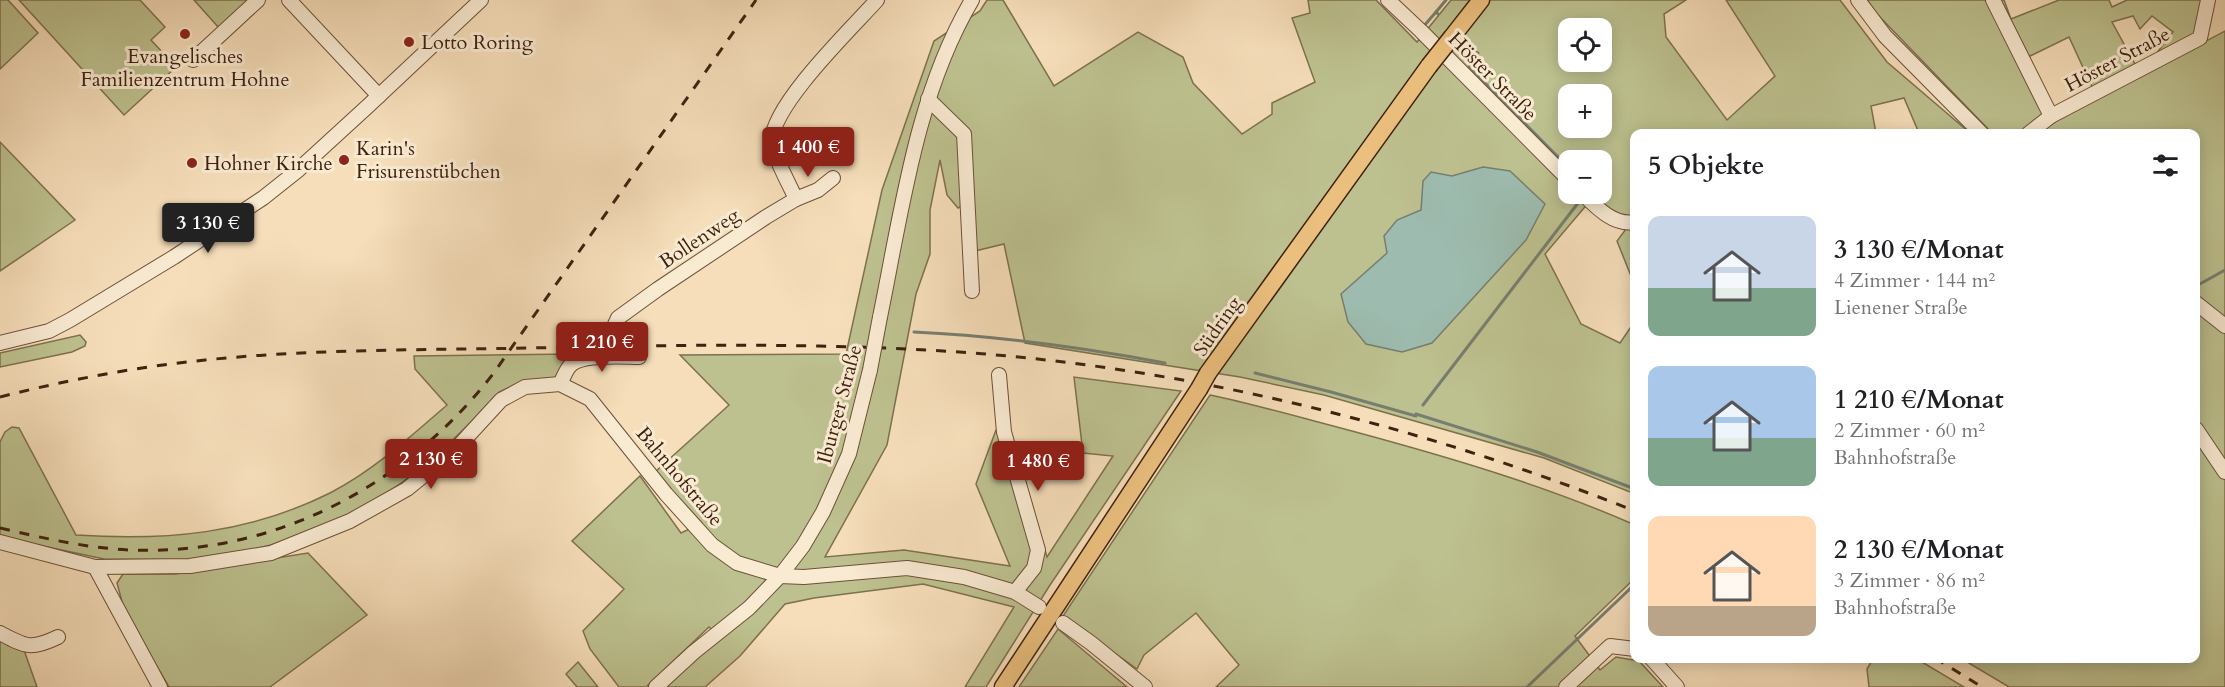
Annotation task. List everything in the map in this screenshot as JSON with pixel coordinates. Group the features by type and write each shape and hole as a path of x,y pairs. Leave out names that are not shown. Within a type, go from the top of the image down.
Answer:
{"main road":[{"name":"Südring","path":"1002,687 1208,373 1430,66 1481,0"}],"street":[{"path":"193,60 258,0"},
{"path":"289,0 379,96"},
{"path":"0,343 49,331 70,320 222,226 297,171 481,0"},
{"path":"796,199 772,141 775,125 794,93 877,0"},
{"name":"Iburger Straße","path":"657,687 694,652 749,608 780,576 803,546 838,484 857,427 917,139 928,99 952,39 972,0"},
{"name":"Höster Straße","path":"1388,0 1558,169"},
{"path":"1858,0 1885,36 1977,129"},
{"name":"Höster Straße","path":"1993,0 2051,116"},
{"name":"Höster Straße","path":"2034,129 2051,116 2200,38 2208,0"},
{"path":"928,99 963,134 972,291"},
{"name":"Bollenweg","path":"611,333 618,318 766,217 796,199 818,190 832,178"},
{"path":"1593,204 1602,213 1630,223"},
{"path":"2200,306 2225,326"},
{"path":"0,542 95,567 190,566 271,553 350,521 407,489 456,449 501,400 525,387 560,384 569,366 578,360 598,357 639,357"},
{"path":"999,375 1004,432 1038,550 1034,568 1015,592"},
{"name":"Bahnhofstraße","path":"560,384 590,399 666,494 712,545 736,563 780,576 804,577 907,568 964,577 1015,592 1038,607"},
{"path":"2200,435 2225,472"},
{"path":"95,567 160,687"},
{"path":"1063,623 1145,687"},
{"path":"0,633 23,646 38,646 58,637"},
{"path":"1566,687 1610,646 1630,648"},
{"path":"1655,663 1677,687"}],"green space":[{"path":"0,0 8,0 38,33 0,69"},
{"path":"19,0 140,0 165,27 151,40 176,67 124,115"},
{"path":"194,0 250,0 219,28"},
{"path":"987,0 1003,0 1054,86 1138,32 1183,57 1193,83 1242,134 1272,114 1272,103 1315,82 1292,18 1310,13 1308,0 1376,0 1417,42 1451,0 1686,0 1664,14 1666,37 1727,120 1775,76 1726,0 1840,0 1887,62 1965,129 1917,129 1904,98 1871,106 1875,129 1630,129 1630,218 1604,209 1599,204 1612,204 1612,150 1558,150 1558,204 1587,204 1545,254 1581,324 1620,343 1630,328 1630,492 1544,458 1324,395 1240,377 1025,343 1004,244 975,251 971,202 958,208 947,195 940,160 930,210 930,254 916,294 887,445 825,557 904,550 1010,566 976,484 996,430 1008,422 1047,557 1113,456 1083,453 1074,377 1181,391 1050,585 986,687 965,687 1014,607 923,584 785,604 740,656 705,687 664,687 720,637 709,627 646,687 619,687 590,649 583,631 624,589 572,541 640,476 681,533 702,523 655,472 729,405 680,355 846,354 882,190 934,41 980,11"},
{"path":"1867,0 2004,0 2011,19 2059,0 2109,0 2112,7 2127,0 2204,0 2196,34 2153,58 2173,32 2152,16 2140,29 2133,16 2112,22 2136,66 2092,87 2069,37 2026,58 2043,114 2024,129 1988,129 1876,13"},
{"path":"2225,31 2225,320 2200,301 2200,129 2044,129"},
{"path":"0,142 75,220 0,271"},
{"path":"1630,225 1630,274 1617,241"},
{"path":"2200,313 2225,333 2225,687 2009,687 1969,663 2200,663"},
{"path":"80,335 86,342 85,346 72,352 0,367 0,353"},
{"path":"575,354 569,381 524,381 499,392 427,465 388,492 349,515 271,545 230,555 188,560 104,559 0,537 0,442 5,432 12,427 19,428 76,535 142,537 206,532 268,518 330,493 376,464 405,441 447,405 415,369 414,356"},
{"path":"1210,395 1352,431 1460,462 1566,497 1630,523 1630,583 1575,636 1600,670 1616,657 1630,659 1630,663 1641,663 1663,687 1216,687 1239,665 1196,613 1144,655 1137,669 1063,616"},
{"path":"308,553 367,615 270,687 169,687 125,613 117,583 123,574 175,574"},
{"path":"1058,629 1127,687 1019,687"},
{"path":"0,640 24,650 37,687 0,687"},
{"path":"578,662 598,687 577,687 566,674"},
{"path":"1871,663 1924,663 1964,687 1869,687 1867,669"}],"shaded area":[{"path":"1483,167 1510,171 1545,204 1526,240 1432,343 1402,352 1366,344 1348,322 1341,294 1387,253 1384,236 1397,220 1421,210 1423,181 1431,172 1452,176"}],"waterway":[{"path":"1438,14 1436,12 1446,0"},
{"path":"1423,27 1436,12"},
{"path":"1476,52 1478,53 1469,67 1558,157"},
{"path":"1423,405 1577,204"},
{"path":"2200,284 2225,270"},
{"path":"914,332 1040,343 1165,363"},
{"path":"1255,373 1416,416"},
{"path":"1416,414 1537,452 1630,487"},
{"path":"1527,687 1630,589"}],"railway":[{"path":"0,528 97,547 130,550 183,549 235,541 285,526 333,506 378,480 420,450 458,414 493,374 756,0"},
{"path":"0,397 153,366 246,356 327,352 751,345 862,347 972,353 1057,361 1142,373 1226,388 1309,407 1474,453 1630,509"},
{"path":"1943,663 1982,687"}],"place":[{"name":"Evangelisches Familienzentrum Hohne","path":"185,34"},
{"name":"Lotto Roring","path":"409,42"},
{"name":"Karin's Frisurenstübchen","path":"344,160"},
{"name":"Hohner Kirche","path":"192,163"}]}
